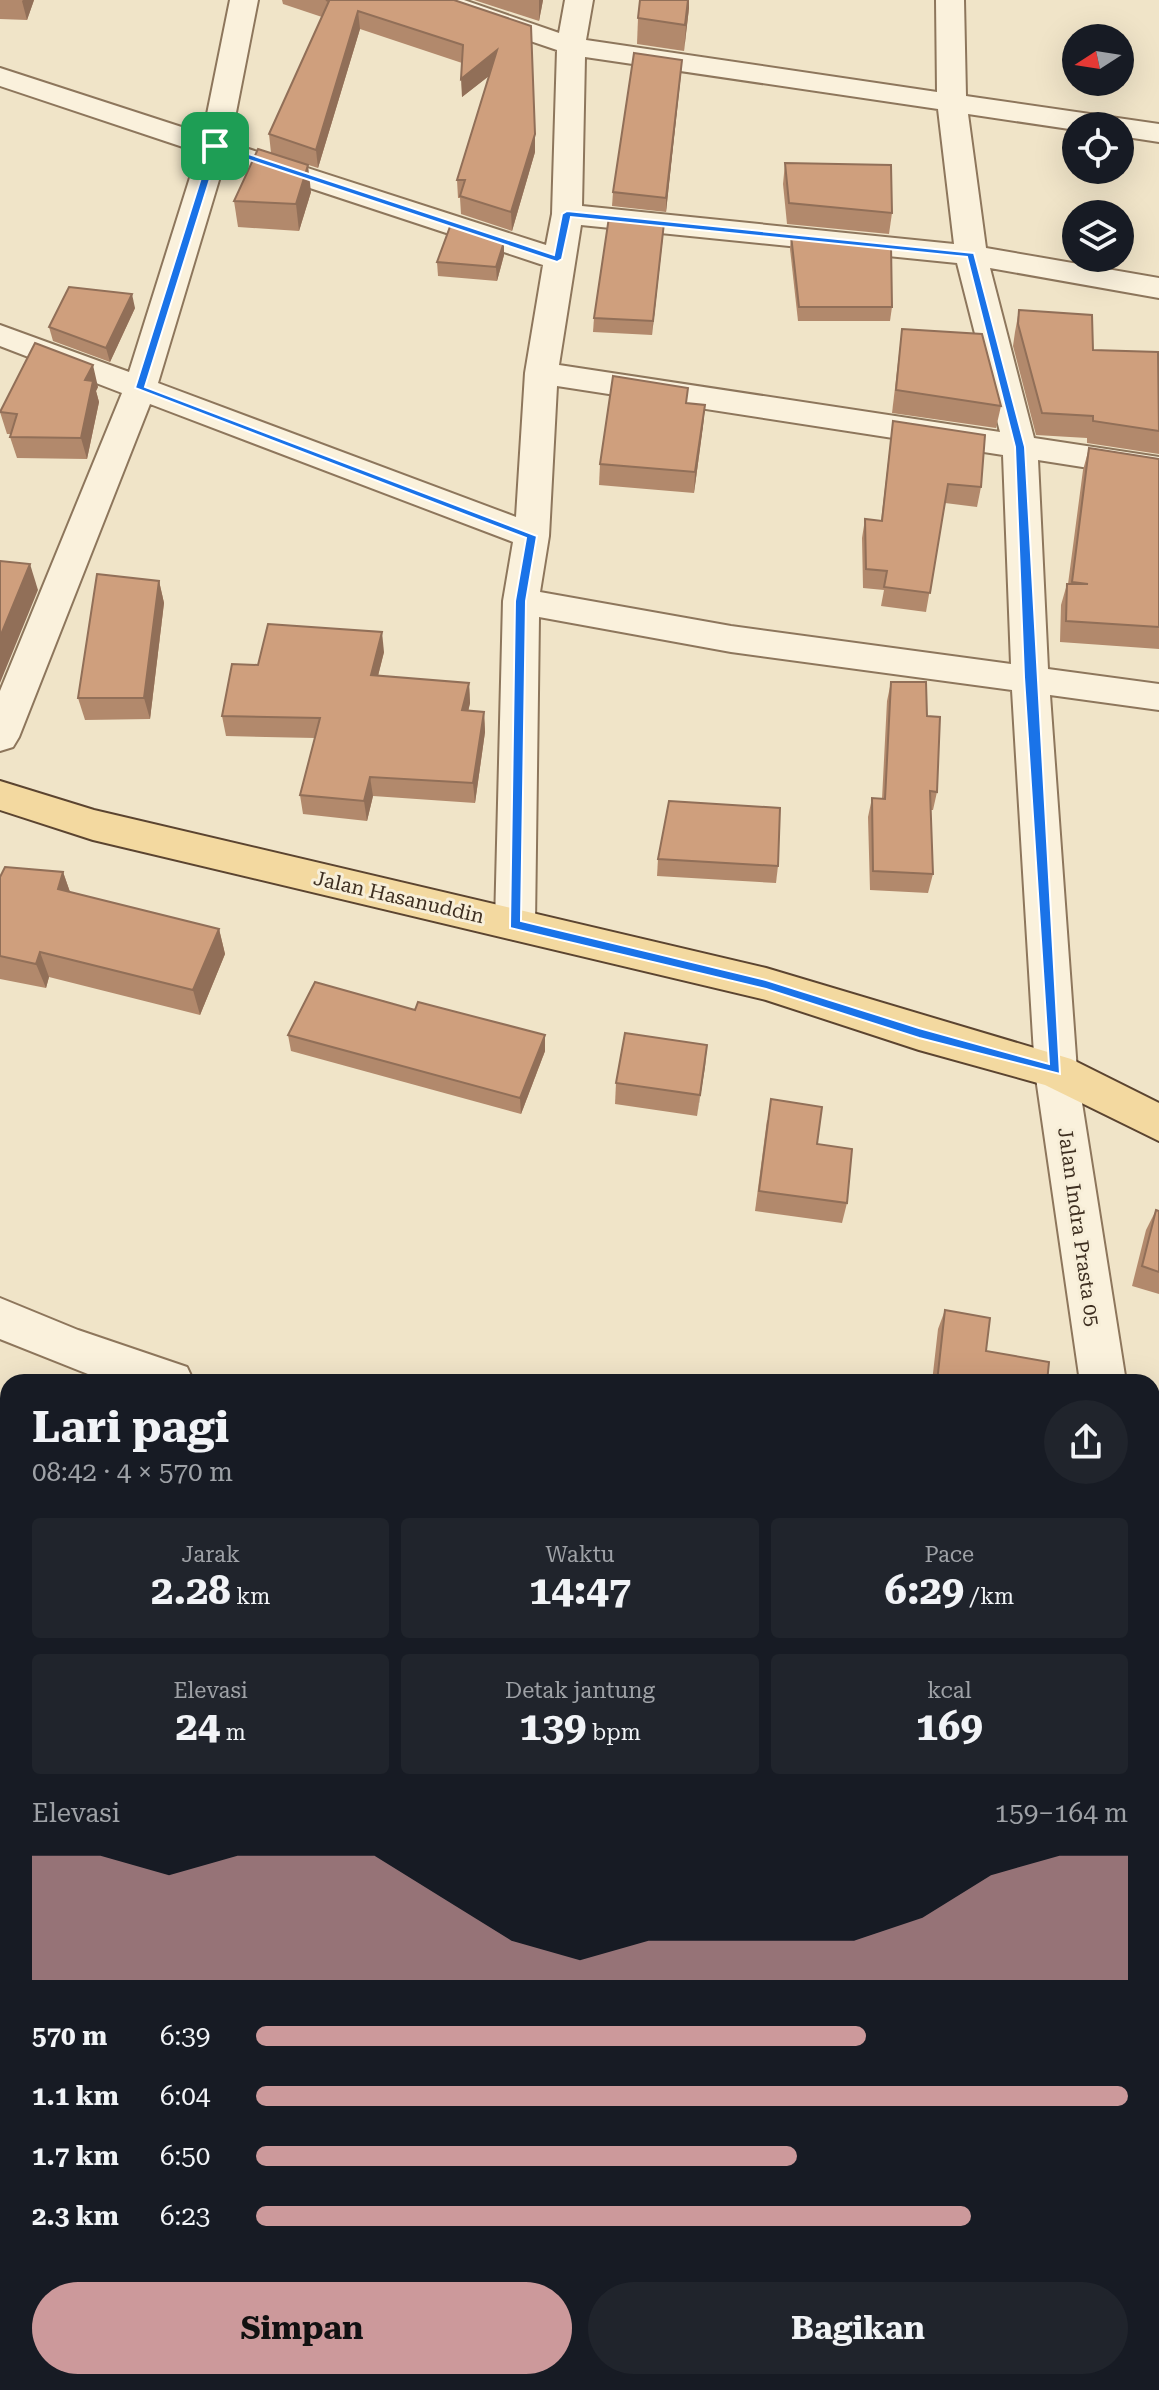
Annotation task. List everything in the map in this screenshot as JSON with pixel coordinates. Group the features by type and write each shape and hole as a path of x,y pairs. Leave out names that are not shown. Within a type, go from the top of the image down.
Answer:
{"main road":[{"name":"Jalan Hasanuddin","path":"0,795 93,825 766,984 919,1033 1056,1071 1159,1123"}],"street":[{"path":"0,737 140,388 215,146 244,0"},
{"path":"437,0 571,46 1062,119"},
{"path":"515,924 521,601 532,536 541,373 557,259 567,214 571,46 579,0"},
{"name":"Jalan Indra Prasta 05","path":"950,0 952,103 971,255 1020,447 1030,677 1056,1071 1102,1374"},
{"path":"0,77 557,259"},
{"path":"1134,129 1159,133"},
{"path":"567,214 971,255 1159,288"},
{"path":"0,335 532,536"},
{"path":"541,373 1159,468"},
{"path":"521,601 731,639 1030,677 1159,697"},
{"path":"0,1318 69,1348 147,1374"}],"building":[{"path":"326,0 454,0 531,26 535,134 511,212 460,196 465,180 457,180 497,50 461,79 463,45 358,11 316,150 269,134 329,1"},
{"path":"640,0 688,0 685,25 638,18"},
{"path":"634,53 682,60 666,198 613,192"},
{"path":"258,149 308,165 296,204 234,201"},
{"path":"785,163 891,165 892,213 789,203"},
{"path":"609,217 664,223 653,321 594,318"},
{"path":"451,224 504,242 496,267 437,262"},
{"path":"791,235 891,245 892,307 799,307"},
{"path":"69,287 132,294 106,348 49,327"},
{"path":"1019,310 1092,315 1093,350 1158,352 1159,431 1093,421 1093,416 1042,413 1018,324"},
{"path":"902,329 982,334 1001,406 896,390"},
{"path":"35,343 93,365 85,380 93,381 81,438 10,437 17,414 0,412"},
{"path":"613,376 688,388 686,403 705,405 695,472 600,464"},
{"path":"893,421 985,435 981,487 948,484 930,593 884,587 887,571 866,569 865,519 882,521"},
{"path":"1089,448 1159,459 1159,627 1066,621 1067,584 1088,584 1072,582"},
{"path":"0,561 30,564 0,637"},
{"path":"97,574 159,581 144,698 78,698"},
{"path":"268,624 382,632 371,675 469,683 462,710 484,712 473,783 370,777 364,801 300,795 320,718 222,716 232,664 258,665"},
{"path":"891,682 926,682 927,716 940,717 937,792 930,791 933,874 873,871 872,798 885,799"},
{"path":"669,801 780,808 778,866 658,859"},
{"path":"5,867 63,872 58,889 219,929 193,990 40,952 36,964 0,956 0,877"},
{"path":"315,982 415,1010 418,1002 545,1035 520,1098 288,1035"},
{"path":"625,1033 707,1045 700,1095 616,1083"},
{"path":"771,1099 822,1107 817,1144 852,1149 847,1203 759,1191"},
{"path":"1156,1210 1159,1211 1159,1272 1142,1266"},
{"path":"945,1310 990,1318 986,1351 1049,1362 1048,1374 938,1374"}],"route":[{"path":"215,146 557,259 567,214 971,255 1020,447 1030,677 1056,1071 919,1033 766,984 515,924 521,601 532,536 140,388 215,146"}]}
